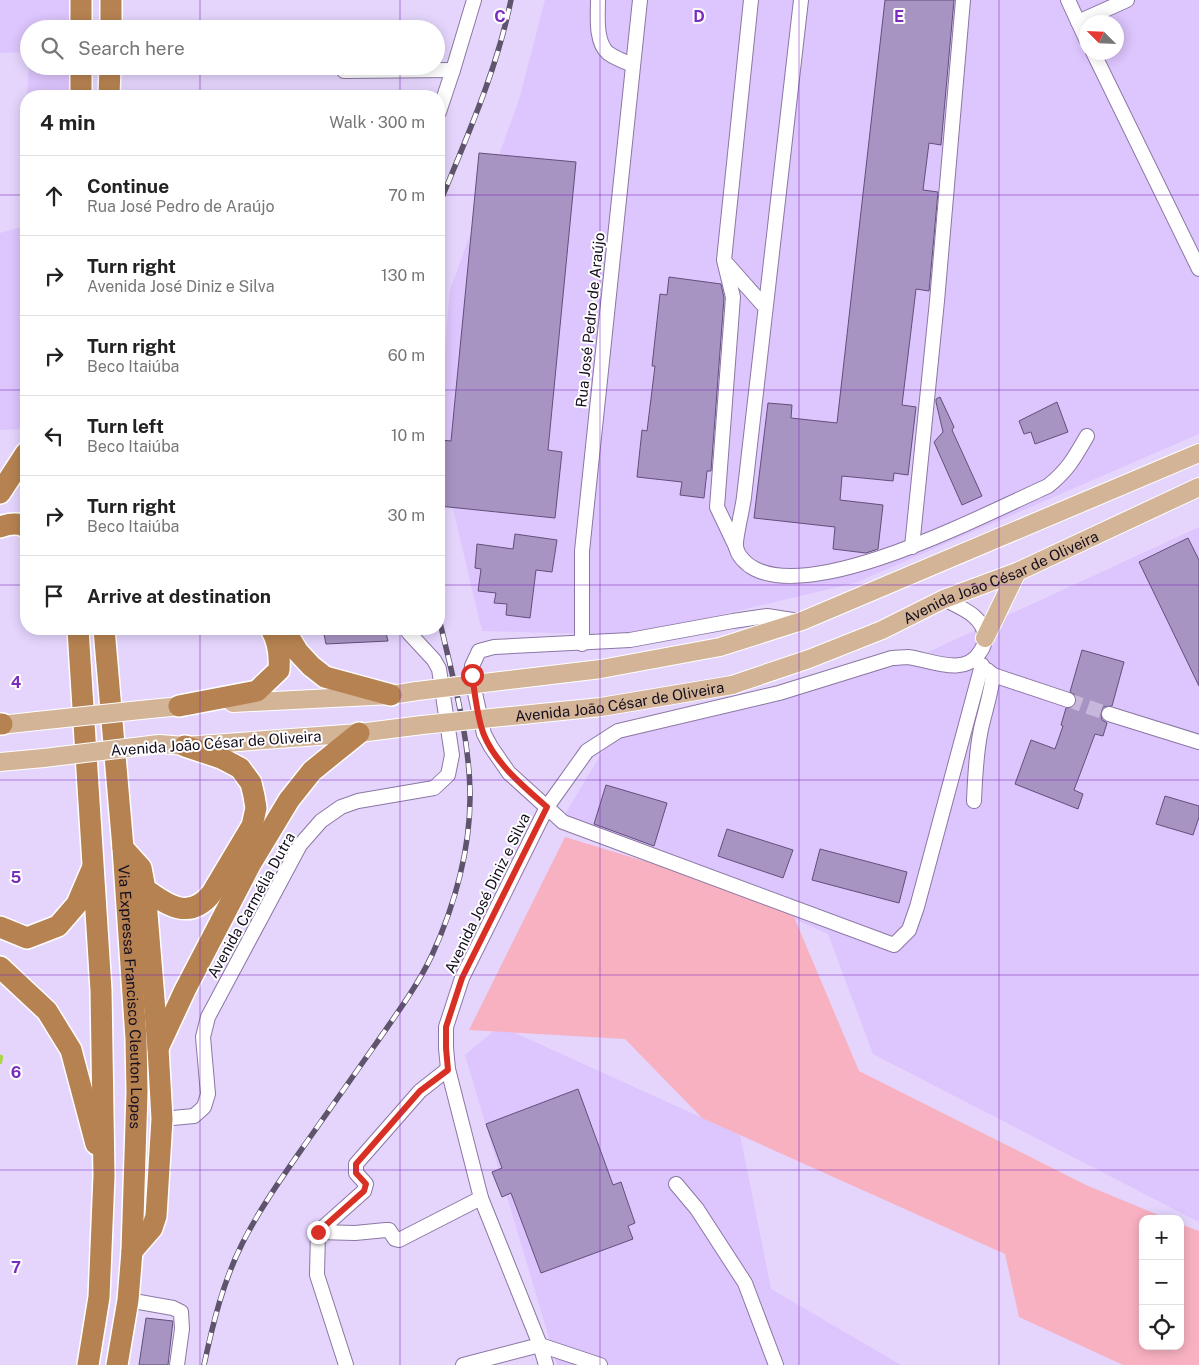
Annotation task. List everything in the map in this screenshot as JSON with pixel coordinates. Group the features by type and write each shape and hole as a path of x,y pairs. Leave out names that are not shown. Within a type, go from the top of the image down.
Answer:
{"highway":[{"path":"81,20 82,0"},
{"path":"111,0 111,20"},
{"path":"81,75 81,90"},
{"path":"0,493 20,462"},
{"path":"0,527 9,524 20,524"},
{"name":"Via Expressa Francisco Cleuton Lopes","path":"78,635 101,990 104,1176 99,1297 88,1365"},
{"name":"Via Expressa Francisco Cleuton Lopes","path":"105,635 123,848 136,1047 137,1092 132,1251 128,1300 117,1365"},
{"path":"179,706 257,690 279,670 280,652 275,635"},
{"path":"288,635 298,652 324,677 391,695"},
{"path":"158,1048 185,990 251,863 288,800 312,772 359,732"},
{"path":"145,889 164,903 176,908 189,910 206,901 252,826 256,808 254,796 250,783 240,768 221,758 185,746"},
{"path":"123,848 141,868 145,889 162,1119 156,1216 152,1228 132,1251"},
{"path":"0,927 27,938 58,926 77,904 93,866"},
{"path":"0,967 47,1011 71,1050 104,1176"}],"main road":[{"path":"1,724 179,706 391,695 601,669 720,647 802,621 1199,453"},
{"name":"Avenida João César de Oliveira","path":"0,762 160,744 185,746 422,726 600,707 732,685 809,659 864,637 944,599 1017,572 1199,487"},
{"path":"985,638 1017,572"}],"street":[{"path":"445,94 474,0"},
{"path":"598,0 599,35 602,44 608,53 633,65"},
{"name":"Rua José Pedro de Araújo","path":"582,644 582,551 640,0"},
{"path":"751,0 724,260 733,297 717,507 746,565 764,574 807,576 861,564 912,547 1048,486 1063,474 1072,463 1087,436"},
{"path":"736,547 744,497 801,0"},
{"path":"912,547 937,301 963,0"},
{"path":"1068,0 1078,22 1127,0"},
{"path":"1097,60 1199,269"},
{"path":"445,70 453,70"},
{"path":"724,260 766,307"},
{"path":"802,621 767,616 638,639 582,644 494,647 480,651 472,666 472,675 481,724 487,740 510,773 563,822 894,945 909,930 917,907 985,638 983,626 977,618 944,599"},
{"name":"Avenida Carmélia Dutra","path":"162,1119 194,1116 204,1107 208,1094 203,1037 208,1017 300,845 321,821 341,807 358,801 434,788 448,775 452,755 439,669 434,660 410,635"},
{"path":"547,807 586,751 618,731 779,693 892,658 905,657 942,664 961,665 979,662"},
{"path":"979,662 993,675 1068,700"},
{"path":"974,800 975,765 992,688 993,675"},
{"path":"1109,714 1199,742"},
{"name":"Avenida José Diniz e Silva","path":"546,1365 540,1345 481,1198 448,1070 446,1027 462,978 547,807"},
{"path":"346,1365 317,1275 318,1232 364,1191 366,1184 356,1173 356,1164 420,1091 448,1070"},
{"path":"676,1184 697,1209 745,1283 776,1365"},
{"path":"318,1232 355,1233 389,1230 395,1239 399,1240 481,1198"},
{"path":"128,1300 173,1308 180,1312 182,1329 176,1365"},
{"path":"463,1365 540,1345 600,1365"}],"shaded area":[{"path":"0,0 75,0 75,20 20,20 20,52 0,53"},
{"path":"545,0 1199,0 1199,434 855,583 636,635 482,631 445,475 445,345 450,290 519,100"},
{"path":"28,75 75,75 75,90 27,90"},
{"path":"20,227 20,429 0,430 0,233"},
{"path":"1199,527 1199,1222 873,1054 828,934 564,816 610,739 902,664"},
{"path":"565,837 789,905 859,1071 1086,1185 1158,1215 1139,1215 1139,1350 1184,1350 1184,1225 1199,1231 1199,1365 1123,1365 1019,1317 1005,1254 702,1118 625,1039 469,1030"},
{"path":"500,1026 740,1135 771,1289 901,1365 557,1365 465,1055"}],"building":[{"path":"885,0 954,0 941,145 929,143 923,190 938,192 929,291 916,289 902,405 916,407 908,475 894,473 893,481 842,476 840,500 883,505 878,549 866,553 833,549 835,527 754,518 768,403 792,405 791,418 837,423"},
{"path":"479,153 576,162 548,450 562,452 555,518 445,507 445,440 451,441"},
{"path":"669,277 721,284 724,298 711,471 707,471 704,498 680,495 682,482 637,477 642,430 647,431 655,366 652,366 660,294 667,295"},
{"path":"940,397 954,427 952,430 982,496 962,505 934,442 943,432 936,402 936,399"},
{"path":"1057,402 1068,432 1035,444 1031,432 1024,434 1019,421"},
{"path":"515,534 557,540 552,572 536,570 530,618 506,615 507,604 494,603 496,593 478,591 481,569 475,568 477,544 513,549"},
{"path":"1188,538 1199,560 1199,686 1139,562"},
{"path":"324,635 386,635 388,641 326,644"},
{"path":"1082,650 1124,662 1112,706 1103,707 1101,712 1102,720 1107,723 1103,736 1095,734 1074,790 1083,794 1078,809 1015,784 1031,740 1055,749 1063,726 1061,725 1066,708 1073,707 1076,702 1075,695 1070,692"},
{"path":"606,785 667,803 654,846 594,824"},
{"path":"1165,796 1199,806 1199,817 1193,835 1156,824"},
{"path":"727,829 793,850 783,878 718,856"},
{"path":"820,849 907,872 899,903 812,880"},
{"path":"578,1089 613,1185 621,1182 635,1223 628,1226 633,1239 541,1273 511,1193 502,1197 492,1172 502,1168 486,1124"},
{"path":"146,1318 173,1321 168,1365 139,1365"}],"waterway":[{"path":"0,1062 1,1057"}],"tunnel":[{"path":"1068,700 1109,714"}],"railway":[{"path":"445,190 489,79 511,0"},
{"path":"204,1365 224,1288 235,1258 249,1231 280,1180 413,990 432,955 448,916 460,875 468,834 470,792 467,748 443,635"}],"route":[{"path":"318,1232 364,1191 366,1184 356,1173 356,1164 420,1091 448,1070 446,1027 462,978 547,807 510,773 491,747 484,734 472,675"}]}
